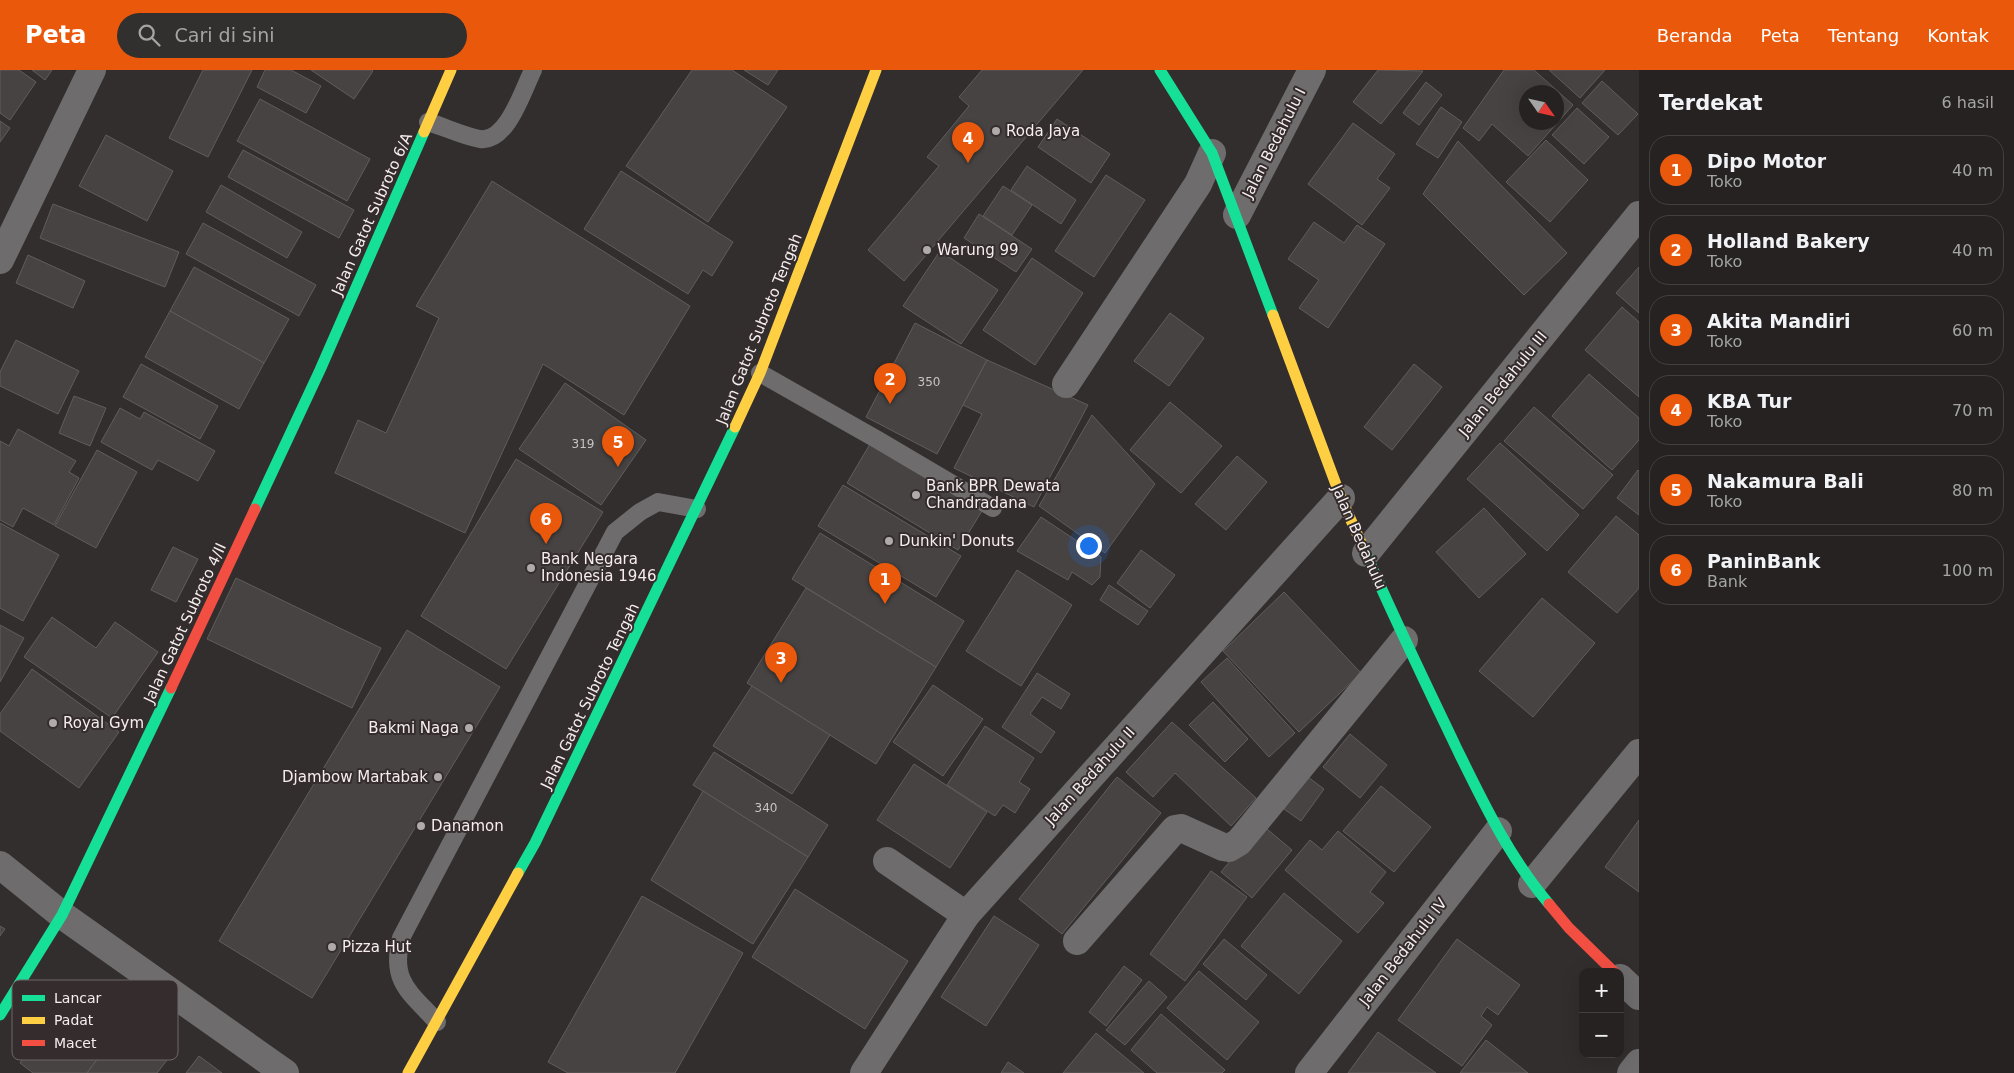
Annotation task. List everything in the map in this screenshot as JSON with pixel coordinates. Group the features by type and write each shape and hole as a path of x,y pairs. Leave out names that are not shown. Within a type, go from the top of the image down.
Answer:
{"main road":[{"name":"Jalan Gatot Subroto 6/A","path":"320,370 451,70"},
{"name":"Jalan Gatot Subroto Tengah","path":"408,1073 535,843 697,509 760,373 876,70"},
{"name":"Jalan Bedahulu","path":"1160,70 1212,153 1237,215 1341,498 1404,640 1498,831 1532,884 1569,928 1610,968"},
{"name":"Jalan Gatot Subroto 4/II","path":"22,980 62,915 116,806 320,370"},
{"name":"Jalan Gatot Subroto 4/II","path":"0,1015 12,996"}],"street":[{"path":"4,252 92,70"},
{"name":"Jalan Bedahulu I","path":"1237,215 1312,70"},
{"path":"1066,384 1198,184 1212,153"},
{"name":"Jalan Bedahulu III","path":"1366,553 1639,215"},
{"name":"Jalan Bedahulu II","path":"864,1073 966,914 1341,498"},
{"path":"1076,941 1175,829 1181,828 1223,847 1229,848 1239,842 1404,640"},
{"path":"1532,884 1639,753"},
{"name":"Jalan Bedahulu IV","path":"1309,1073 1498,831"},
{"path":"887,861 966,914"},
{"path":"0,865 62,915 154,980"},
{"path":"1624,982 1639,996"},
{"path":"178,997 285,1073"},
{"path":"1631,1073 1639,1063"}],"lane":[{"path":"428,122 480,139 489,139 499,133 508,122 532,70"},
{"path":"760,373 993,508"},
{"path":"437,1022 401,982 397,968 397,954 401,938 615,532 640,512 658,502 697,509"}],"building":[{"path":"0,70 19,70 36,82 10,120 0,113"},
{"path":"32,70 52,70 45,80"},
{"path":"203,70 252,70 208,157 169,138"},
{"path":"265,70 291,70 321,86 306,113 257,87"},
{"path":"311,70 372,70 373,71 354,99"},
{"path":"692,70 732,70 787,107 708,222 626,166"},
{"path":"744,70 778,70 768,85"},
{"path":"982,70 1083,70 904,281 868,250 939,166 927,157 969,106 959,97"},
{"path":"1378,70 1423,71 1381,124 1353,102"},
{"path":"1504,70 1534,70 1551,85 1519,85 1519,130 1551,130 1528,156 1492,124 1479,141 1463,128"},
{"path":"1549,70 1605,70 1580,98"},
{"path":"1602,81 1638,114 1618,135 1582,103"},
{"path":"1426,82 1442,95 1419,125 1403,113"},
{"path":"1564,97 1573,105 1564,115"},
{"path":"260,99 370,159 347,201 237,141"},
{"path":"1441,107 1462,122 1438,158 1416,144"},
{"path":"1577,108 1609,137 1584,164 1552,135 1557,130 1564,130 1564,122"},
{"path":"1057,119 1110,154 1091,183 1038,147"},
{"path":"0,121 10,128 0,142"},
{"path":"1353,123 1395,154 1377,179 1390,188 1362,225 1308,184"},
{"path":"106,135 173,171 147,221 79,186"},
{"path":"1546,140 1588,180 1550,222 1506,182"},
{"path":"1458,141 1567,253 1524,295 1423,194"},
{"path":"243,150 354,210 339,238 228,177"},
{"path":"1027,166 1076,200 1061,224 1011,190"},
{"path":"621,171 733,242 712,276 703,270 688,294 584,229"},
{"path":"1106,175 1145,200 1094,277 1055,251"},
{"path":"492,181 690,306 624,415 543,364 465,533 335,473 358,420 386,433 439,318 416,306"},
{"path":"221,185 302,232 287,258 206,212"},
{"path":"1003,186 1032,205 1012,235 983,216"},
{"path":"53,204 179,252 165,287 40,238"},
{"path":"979,214 1032,249 1016,272 964,238"},
{"path":"1314,222 1344,243 1357,225 1385,244 1328,328 1299,308 1319,280 1288,259"},
{"path":"203,223 316,285 299,316 186,254"},
{"path":"940,251 998,290 961,344 903,306"},
{"path":"28,255 85,281 73,308 16,283"},
{"path":"1032,258 1083,293 1035,365 983,330"},
{"path":"194,267 289,319 264,363 170,311"},
{"path":"1639,267 1639,313 1616,293"},
{"path":"1622,307 1639,322 1639,397 1585,350"},
{"path":"170,311 264,363 239,409 145,357"},
{"path":"1170,313 1204,338 1169,386 1134,361"},
{"path":"915,323 987,360 937,454 866,417"},
{"path":"16,340 79,371 58,414 0,386 0,372"},
{"path":"987,360 1088,405 1034,507 954,468 982,414 963,405"},
{"path":"141,364 218,406 200,439 123,397"},
{"path":"1414,364 1442,387 1392,450 1364,427"},
{"path":"1589,374 1639,418 1639,440 1612,470 1552,416"},
{"path":"565,383 646,440 601,505 519,449"},
{"path":"74,396 106,408 90,446 59,433"},
{"path":"1170,402 1222,446 1181,493 1130,450"},
{"path":"1534,407 1613,475 1583,509 1504,441"},
{"path":"120,408 140,419 144,412 215,451 198,481 158,460 152,470 101,442"},
{"path":"1092,415 1155,484 1105,553 1039,506"},
{"path":"18,429 76,461 69,472 79,478 54,525 23,508 13,527 0,520 0,441 9,446"},
{"name":"Bank BPR Dewata Chandradana","path":"873,439 985,506 958,550 847,483"},
{"path":"1500,443 1579,515 1547,551 1467,479"},
{"path":"97,450 137,472 96,548 55,526"},
{"path":"1237,456 1267,482 1226,530 1195,504"},
{"path":"516,459 603,512 506,669 421,616"},
{"path":"1639,471 1639,515 1617,498"},
{"name":"Dunkin' Donuts","path":"843,485 961,556 936,597 818,526"},
{"path":"1484,508 1526,554 1479,598 1436,552"},
{"path":"1616,516 1639,535 1639,588 1617,613 1568,572"},
{"path":"1041,517 1101,557 1100,577 1092,585 1072,572 1068,580 1017,551"},
{"path":"0,523 59,555 23,621 0,608"},
{"path":"820,533 964,621 936,667 792,579"},
{"path":"173,547 198,559 176,602 151,590"},
{"path":"1141,550 1175,575 1150,608 1117,583"},
{"path":"1017,570 1072,605 1021,686 966,651"},
{"path":"236,578 381,648 352,708 207,639"},
{"path":"1109,585 1148,611 1138,625 1100,600"},
{"path":"806,588 936,667 876,764 747,683"},
{"path":"1284,592 1361,673 1299,732 1223,651"},
{"path":"1542,598 1595,643 1533,717 1479,671"},
{"path":"52,617 96,648 115,622 158,652 112,718 24,657"},
{"path":"0,625 24,638 0,682"},
{"path":"407,630 500,687 312,998 219,941"},
{"path":"1227,658 1295,733 1269,757 1201,682"},
{"name":"Royal Gym","path":"32,669 119,732 79,788 0,731 0,714"},
{"path":"1037,673 1070,694 1061,709 1042,697 1030,714 1055,732 1041,753 1002,727"},
{"path":"933,685 983,719 943,776 893,742"},
{"path":"752,686 830,735 792,794 713,746"},
{"path":"1213,702 1248,739 1225,762 1189,725"},
{"path":"1172,722 1256,798 1231,826 1175,773 1153,797 1126,772"},
{"path":"985,726 1034,758 1019,782 1030,789 1015,813 1003,805 995,816 947,785"},
{"path":"1350,734 1387,765 1360,798 1323,767"},
{"path":"714,752 828,825 808,857 693,785"},
{"path":"914,764 987,812 950,868 877,820"},
{"path":"1117,777 1161,813 1062,934 1019,899"},
{"path":"1308,777 1324,789 1301,821 1284,809"},
{"path":"1381,786 1431,827 1394,872 1343,831"},
{"path":"703,791 808,857 753,944 651,880"},
{"path":"1639,820 1639,892 1605,867"},
{"path":"1261,824 1292,850 1252,898 1221,872"},
{"path":"1338,831 1386,872 1370,892 1384,903 1358,933 1285,870 1310,840 1322,850"},
{"path":"1211,871 1247,897 1185,981 1150,954"},
{"path":"795,889 908,961 865,1029 752,957"},
{"path":"1284,893 1342,941 1299,994 1241,946"},
{"path":"642,896 743,953 675,1073 568,1073 548,1062"},
{"path":"994,916 1039,945 986,1026 941,997"},
{"path":"0,926 5,929 0,936"},
{"path":"1224,939 1267,975 1246,1000 1203,964"},
{"path":"1457,939 1520,985 1498,1015 1487,1007 1481,1016 1492,1025 1462,1066 1398,1020"},
{"path":"1124,966 1142,980 1106,1026 1089,1012"},
{"path":"1199,971 1259,1022 1227,1060 1167,1008"},
{"path":"1149,981 1167,997 1125,1045 1106,1030"},
{"path":"1161,1014 1225,1070 1222,1073 1157,1073 1131,1050"},
{"path":"1378,1032 1436,1073 1348,1073"},
{"path":"1096,1033 1144,1073 1063,1073"},
{"path":"1486,1040 1528,1073 1460,1073"},
{"path":"199,1056 222,1073 186,1073"},
{"path":"22,1060 97,1060 87,1073 33,1073 20,1063"},
{"path":"97,1060 167,1060 157,1073 87,1073"},
{"path":"1008,1062 1024,1073 1001,1073"}],"traffic: fast":[{"path":"1160,70 1212,153 1273,315"},
{"path":"255,509 320,370 424,132"},
{"path":"518,873 535,843 735,427"},
{"path":"1363,547 1420,672 1487,808 1521,867 1549,904"},
{"path":"22,980 62,915 171,688"},
{"path":"0,1015 12,996"}],"traffic: slow":[{"path":"424,132 451,70"},
{"path":"735,427 760,373 876,70"},
{"path":"1273,315 1341,498 1363,547"},
{"path":"408,1073 518,873"}],"traffic: jam":[{"path":"171,688 255,509"},
{"path":"1549,904 1569,928 1610,968"}],"place":[{"name":"Roda Jaya","path":"996,131"},
{"name":"KBA Tur","path":"968,163"},
{"name":"Warung 99","path":"927,250"},
{"name":"Holland Bakery","path":"890,404"},
{"name":"Nakamura Bali","path":"618,467"},
{"name":"Bank BPR Dewata Chandradana","path":"916,495"},
{"name":"Dunkin' Donuts","path":"889,541"},
{"name":"PaninBank","path":"546,544"},
{"name":"Bank Negara Indonesia 1946","path":"531,568"},
{"name":"Dipo Motor","path":"885,604"},
{"name":"Akita Mandiri","path":"781,683"},
{"name":"Royal Gym","path":"53,723"},
{"name":"Bakmi Naga","path":"469,728"},
{"name":"Djambow Martabak","path":"438,777"},
{"name":"Danamon","path":"421,826"},
{"name":"Pizza Hut","path":"332,947"}]}
